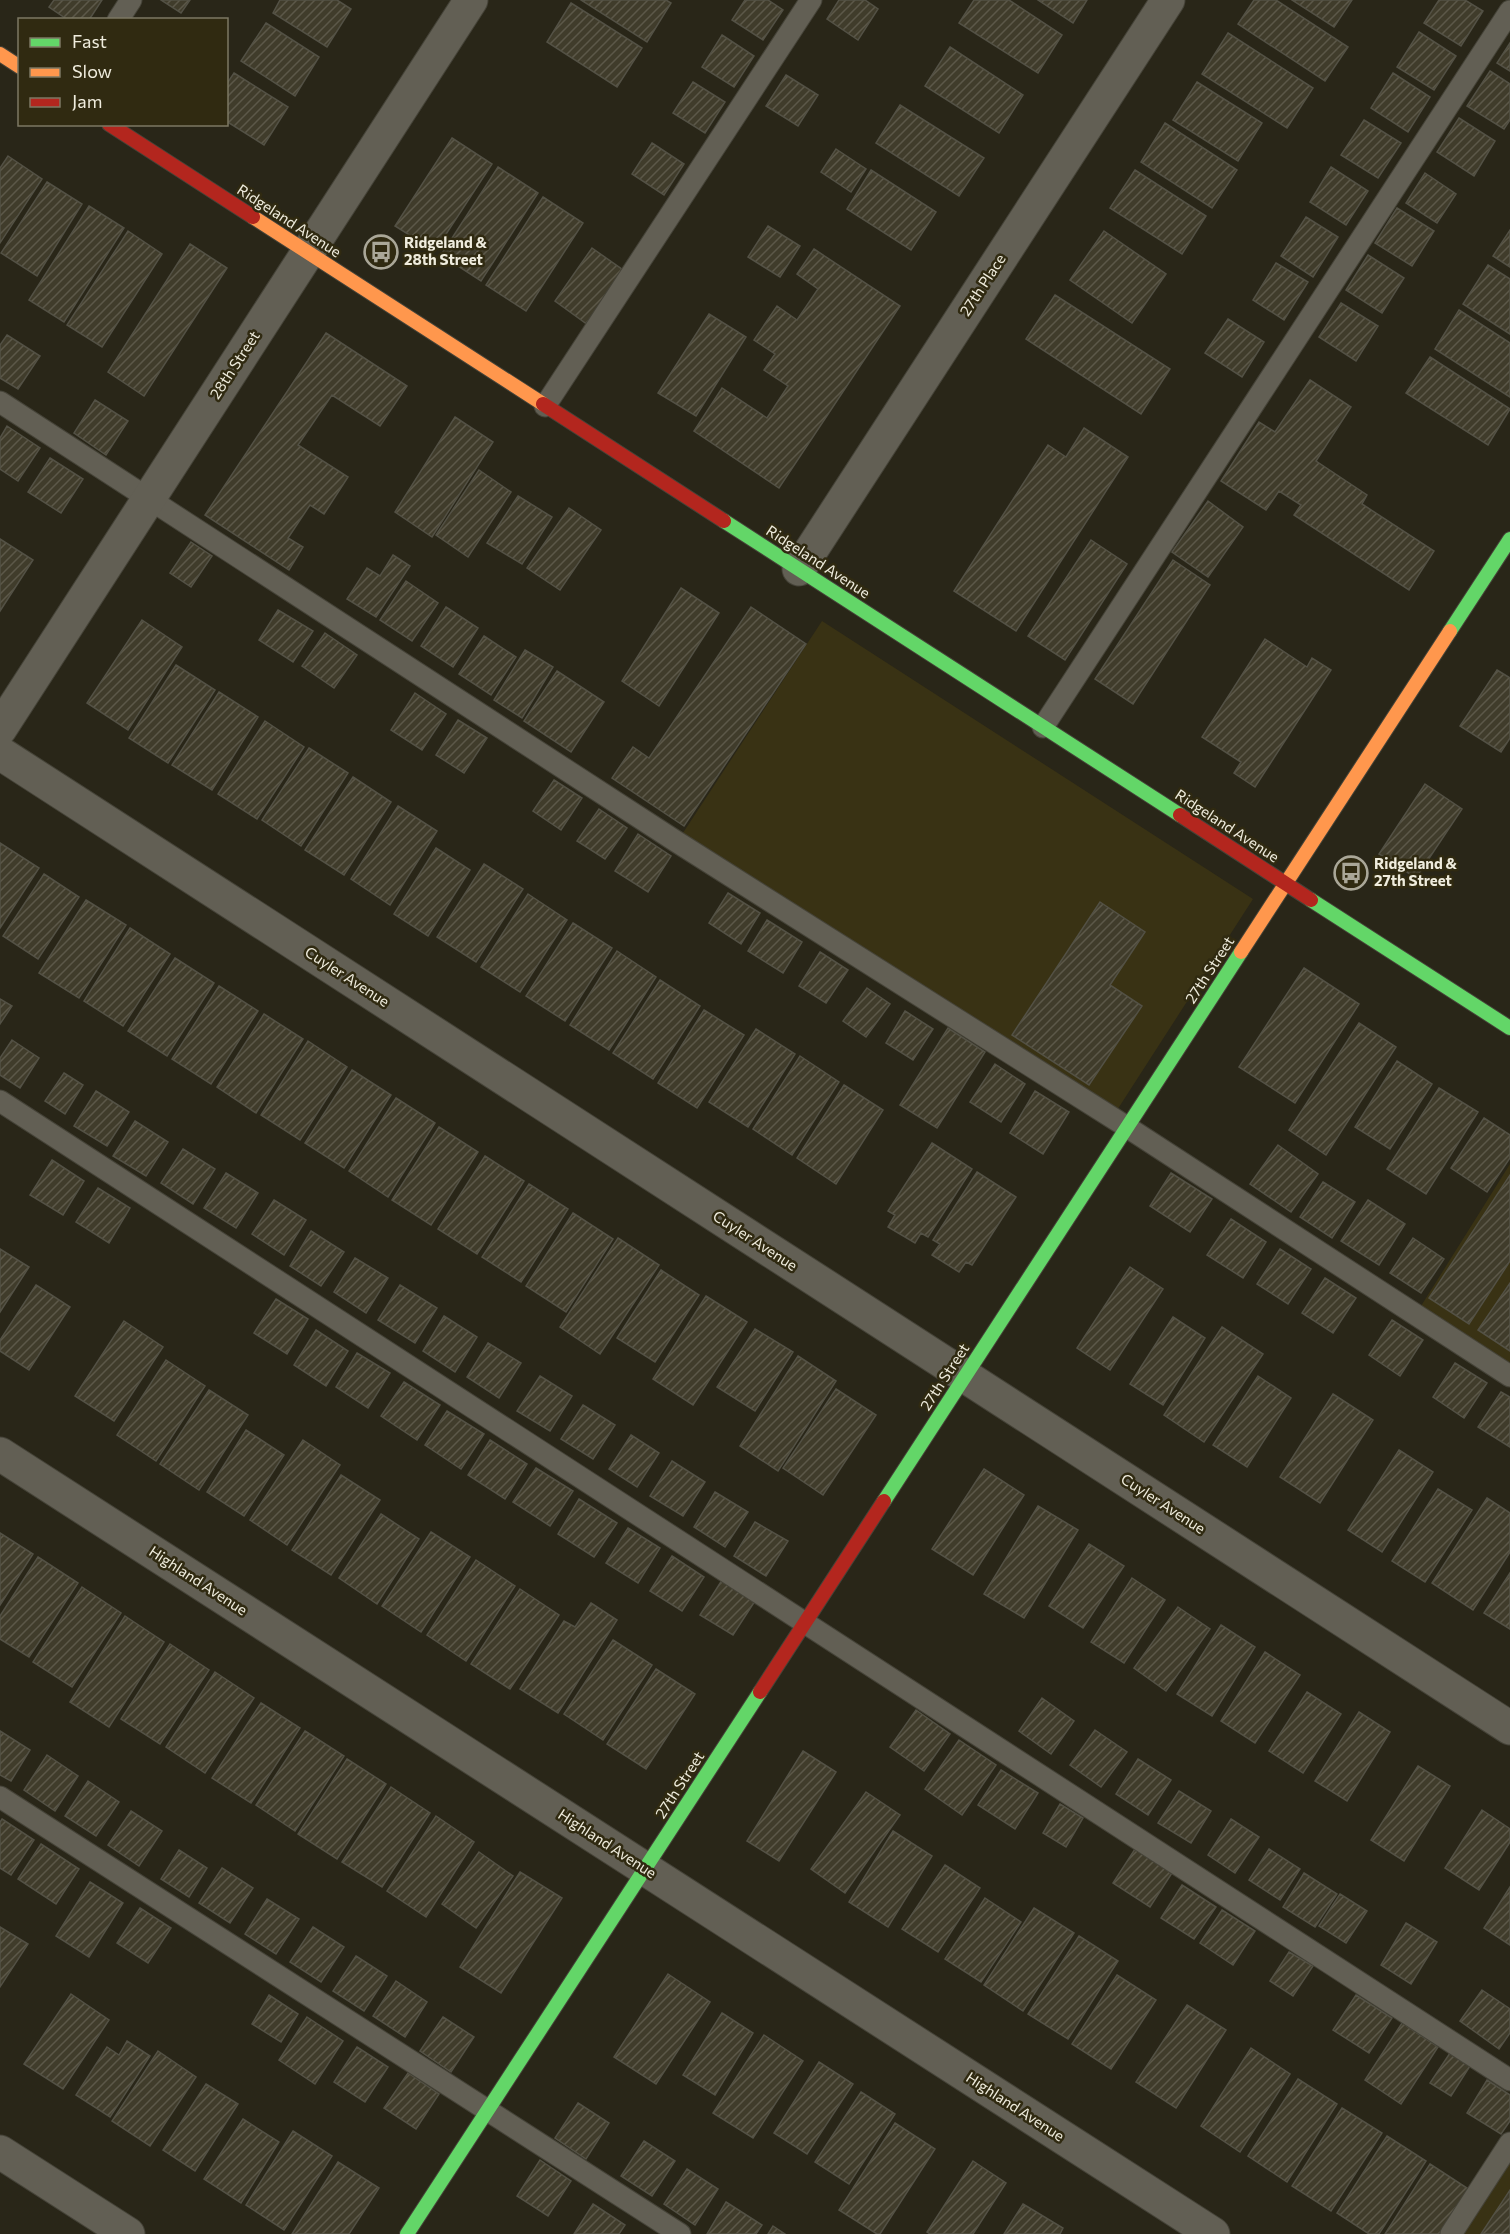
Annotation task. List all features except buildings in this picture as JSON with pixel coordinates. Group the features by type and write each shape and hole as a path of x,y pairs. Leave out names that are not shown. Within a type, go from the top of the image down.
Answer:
{"street":[{"name":"28th Street","path":"0,729 471,0"},
{"name":"27th Place","path":"799,569 1168,0"},
{"path":"0,54 18,66"},
{"name":"Ridgeland Avenue","path":"112,126 1510,1028"},
{"name":"27th Street","path":"407,2234 1510,539"},
{"name":"Cuyler Avenue","path":"0,753 1510,1728"},
{"name":"Highland Avenue","path":"0,1454 1213,2234"},
{"path":"0,2152 128,2234"}],"lane":[{"path":"119,18 130,0"},
{"path":"545,406 810,0"},
{"path":"1043,727 1510,11"},
{"path":"0,402 667,836 1127,1127 1510,1376"},
{"path":"0,1101 1510,2080"},
{"path":"0,1797 680,2234"},
{"path":"1451,2234 1510,2143"}],"shaded area":[{"path":"822,621 1253,899 1112,1118 677,842"},
{"path":"1510,1164 1510,1376 1416,1314"},
{"path":"1510,2143 1510,2234 1451,2234"}],"traffic: fast":[{"path":"724,521 1180,815"},
{"path":"1450,631 1510,539"},
{"path":"1311,900 1510,1028"},
{"path":"884,1501 1241,952"},
{"path":"407,2234 760,1692"}],"traffic: slow":[{"path":"0,54 18,66"},
{"path":"253,217 543,404"},
{"path":"1241,952 1450,631"}],"traffic: jam":[{"path":"112,126 253,217"},
{"path":"543,404 724,521"},
{"path":"1180,815 1311,900"},
{"path":"760,1692 884,1501"}],"place":[{"name":"Ridgeland & 28th Street","path":"381,252"},
{"name":"Ridgeland & 27th Street","path":"1351,873"}]}
